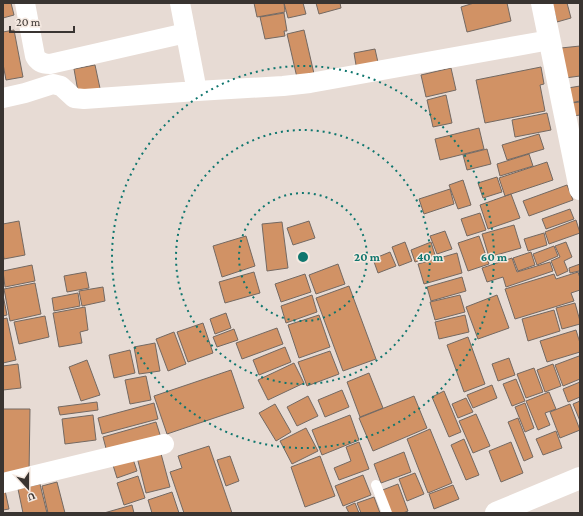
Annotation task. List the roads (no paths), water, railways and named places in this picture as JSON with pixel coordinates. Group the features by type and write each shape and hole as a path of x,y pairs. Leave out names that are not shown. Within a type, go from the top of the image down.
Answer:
{"main road":[{"path":"542,3 580,189"},
{"path":"496,513 580,478"}],"street":[{"path":"25,3 35,56 40,62 45,64 186,32"},
{"path":"180,3 195,81"},
{"path":"3,98 53,84 61,86 74,98 84,99 290,86 550,40"},
{"path":"3,483 164,444"}],"lane":[{"path":"376,485 387,513"}]}
